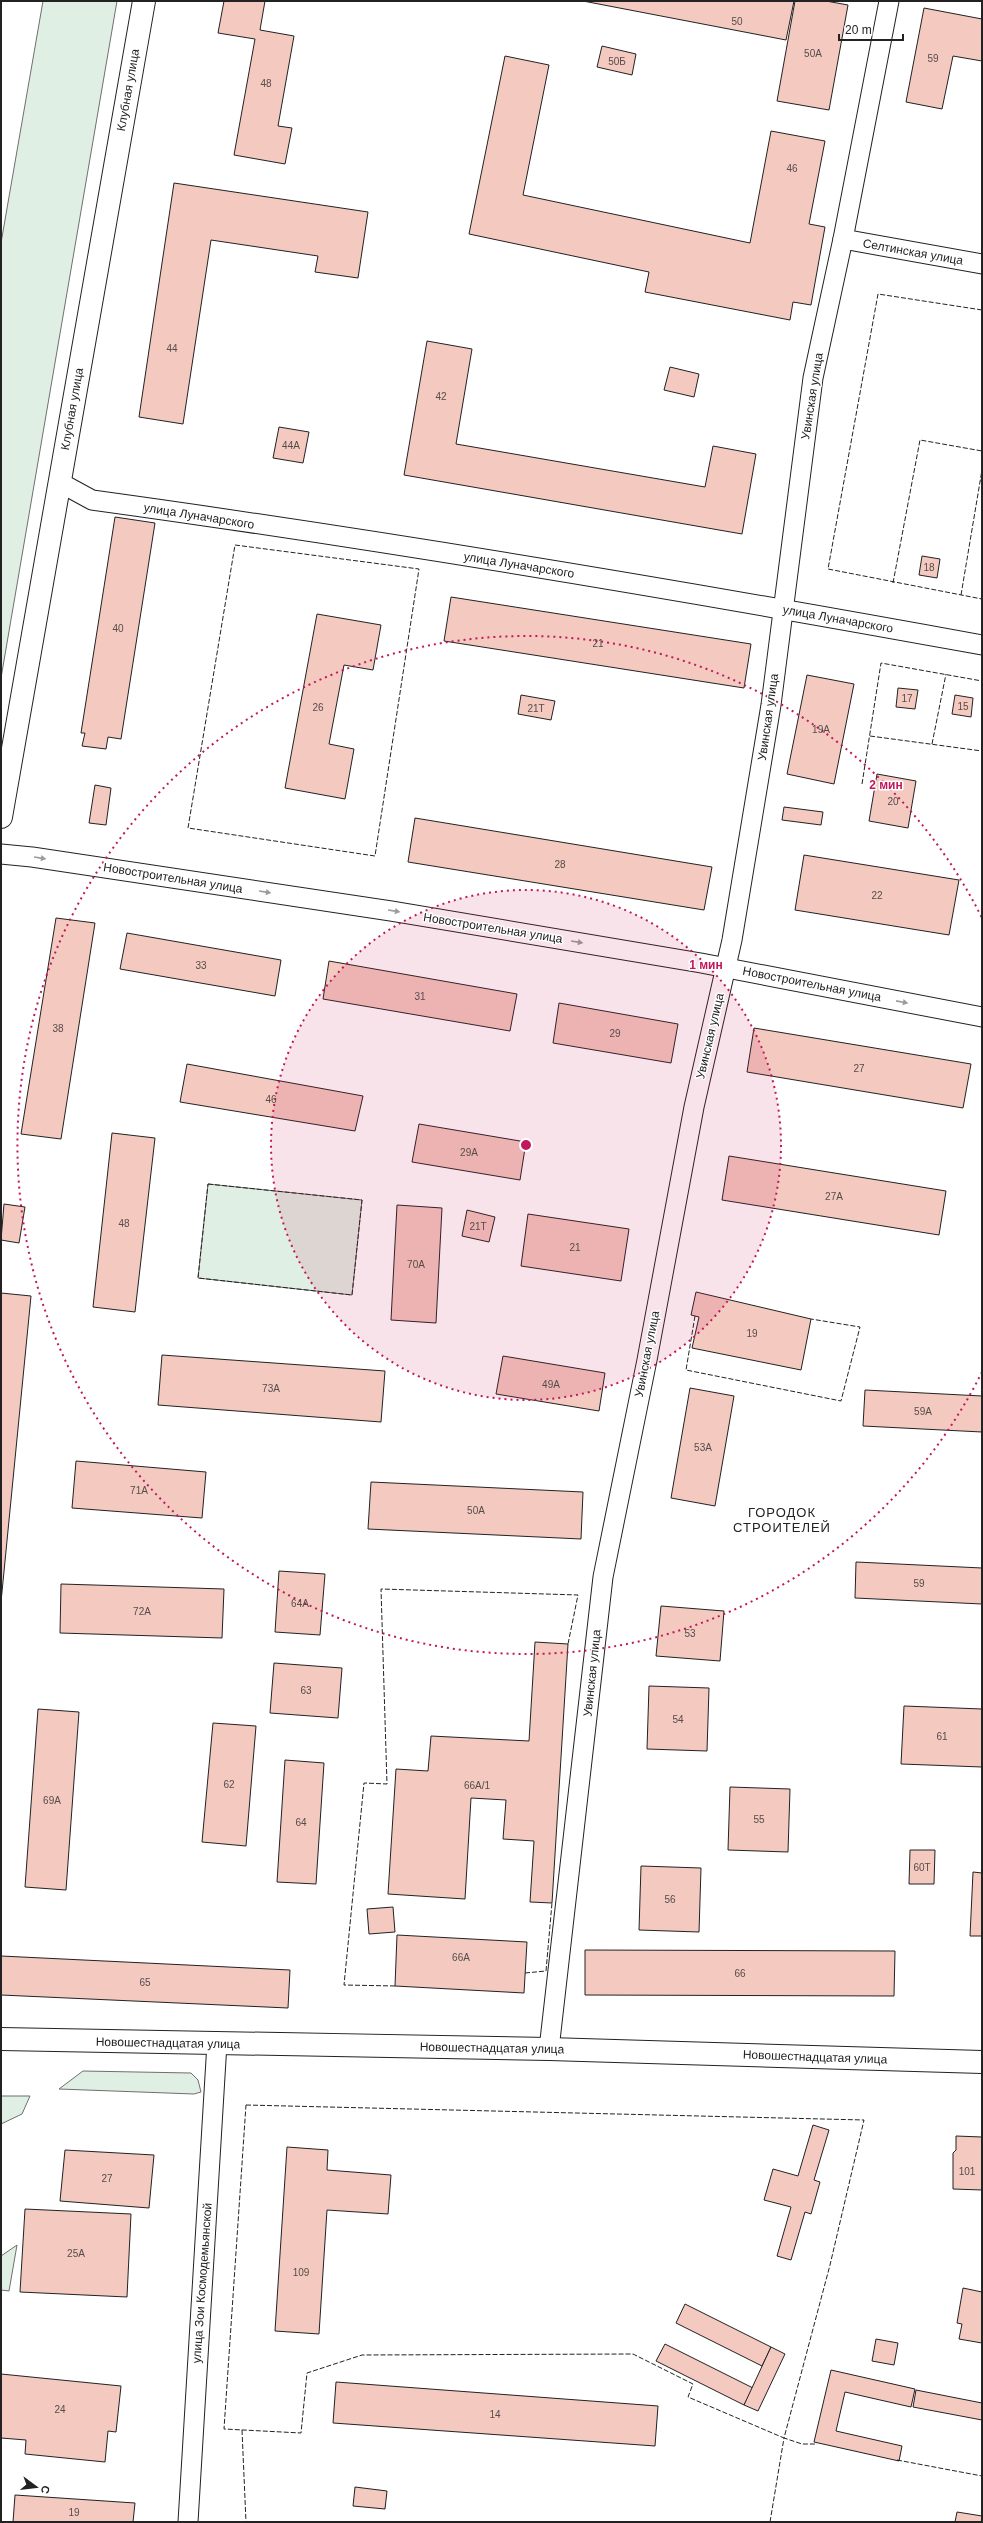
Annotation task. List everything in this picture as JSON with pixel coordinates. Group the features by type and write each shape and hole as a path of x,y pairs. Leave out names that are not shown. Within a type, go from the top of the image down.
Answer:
{"street":[{"name":"Клубная улица","path":"1,817 144,1"},
{"name":"Увинская улица","path":"549,2049 603,1577 647,1360 694,1107 726,968 771,705 813,378 843,240 889,1"},
{"name":"Селтинская улица","path":"843,240 982,264"},
{"name":"улица Луначарского","path":"59,482 92,500 443,552 783,608 982,645"},
{"name":"Новостроительная улица","path":"1,854 32,857 391,911 726,968 982,1017"},
{"name":"Новошестнадцатая улица","path":"1,2040 549,2049 982,2062"},
{"name":"улица Зои Космодемьянской","path":"188,2522 217,2043"}],"green space":[{"path":"43,1 117,1 1,678 1,243"},
{"path":"208,1184 362,1200 352,1295 198,1278"},
{"path":"83,2071 191,2073 198,2080 201,2092 194,2094 59,2089"},
{"path":"1,2096 30,2096 22,2114 1,2124"},
{"path":"17,2245 9,2291 1,2290 1,2256"}],"building":[{"path":"224,1 265,1 260,30 294,36 278,126 292,128 285,164 234,155 255,39 218,33"},
{"path":"583,1 794,1 786,40"},
{"path":"795,1 826,1 848,5 829,110 777,101"},
{"path":"924,8 982,19 982,61 953,56 942,109 906,102"},
{"path":"602,46 636,54 632,75 597,67"},
{"path":"505,56 549,65 523,195 750,243 771,131 825,141 809,224 825,227 811,305 793,302 790,320 645,292 649,272 469,234"},
{"path":"174,183 368,212 358,278 315,272 318,256 211,240 183,424 139,417"},
{"path":"427,341 472,349 456,444 705,487 713,446 756,454 742,534 404,475"},
{"path":"670,367 699,374 694,397 664,390"},
{"path":"279,427 309,432 303,463 273,458"},
{"path":"115,517 155,523 121,739 108,737 106,749 82,746 85,733 81,733"},
{"path":"922,556 940,559 937,578 919,575"},
{"path":"451,597 751,644 744,688 444,641"},
{"path":"317,614 381,625 373,670 344,665 329,744 354,749 345,799 285,788"},
{"path":"807,675 854,684 834,784 787,774"},
{"path":"898,688 918,690 915,709 896,707"},
{"path":"521,695 555,701 551,720 518,714"},
{"path":"955,695 973,698 971,717 952,714"},
{"path":"877,774 916,781 908,828 869,821"},
{"path":"95,785 111,788 106,825 89,823"},
{"path":"784,807 823,812 821,825 782,820"},
{"path":"415,818 712,867 704,910 408,862"},
{"path":"804,855 959,880 949,935 795,910"},
{"path":"56,918 95,923 61,1139 21,1134"},
{"path":"127,933 281,960 275,996 120,969"},
{"path":"329,961 517,994 510,1031 323,999"},
{"path":"559,1003 678,1024 671,1063 553,1043"},
{"path":"754,1028 971,1064 963,1108 747,1072"},
{"path":"187,1064 363,1096 355,1131 180,1102"},
{"path":"419,1124 526,1142 520,1180 412,1162"},
{"path":"112,1133 155,1138 135,1312 93,1307"},
{"path":"729,1156 946,1191 939,1235 722,1200"},
{"path":"4,1204 25,1207 19,1243 1,1240"},
{"path":"397,1205 442,1208 436,1323 391,1320"},
{"path":"467,1210 495,1217 489,1242 462,1236"},
{"path":"528,1214 629,1229 621,1281 521,1266"},
{"path":"696,1292 811,1319 801,1370 692,1348 699,1317 691,1315"},
{"path":"1,1293 31,1296 1,1602"},
{"path":"162,1355 385,1371 381,1422 158,1405"},
{"path":"503,1356 605,1373 599,1411 496,1394"},
{"path":"690,1388 734,1396 715,1506 671,1498"},
{"path":"865,1390 982,1396 982,1432 863,1426"},
{"path":"76,1461 206,1472 202,1518 72,1508"},
{"path":"371,1482 583,1492 581,1539 368,1529"},
{"path":"856,1562 982,1568 982,1604 855,1598"},
{"path":"279,1571 325,1574 320,1635 275,1632"},
{"path":"61,1584 224,1589 222,1638 60,1633"},
{"path":"661,1606 724,1611 720,1661 656,1656"},
{"path":"535,1642 568,1644 552,1903 530,1902 534,1841 503,1839 506,1800 471,1798 465,1899 388,1894 396,1769 428,1771 431,1736 529,1741"},
{"path":"274,1663 342,1668 338,1718 270,1713"},
{"path":"649,1686 709,1688 707,1751 647,1749"},
{"path":"904,1706 982,1709 982,1767 901,1764"},
{"path":"38,1709 79,1712 66,1890 25,1887"},
{"path":"213,1723 256,1726 246,1846 202,1842"},
{"path":"285,1760 324,1763 316,1884 277,1882"},
{"path":"730,1787 790,1789 788,1852 728,1850"},
{"path":"910,1850 935,1850 934,1884 909,1884"},
{"path":"641,1866 701,1868 699,1932 639,1930"},
{"path":"973,1872 982,1873 982,1936 970,1936"},
{"path":"393,1907 395,1932 369,1934 367,1909"},
{"path":"397,1935 527,1942 524,1993 395,1986"},
{"path":"585,1950 895,1951 894,1996 585,1995"},
{"path":"1,1956 290,1970 288,2008 1,1995"},
{"path":"813,2125 829,2130 814,2180 820,2182 811,2214 805,2212 791,2260 777,2256 791,2207 764,2200 773,2169 798,2176"},
{"path":"956,2136 982,2137 982,2190 953,2189 953,2153 956,2150"},
{"path":"287,2147 328,2150 327,2170 391,2175 388,2214 327,2210 319,2334 275,2331"},
{"path":"65,2150 154,2155 149,2208 60,2201"},
{"path":"25,2209 131,2214 127,2297 20,2292"},
{"path":"963,2288 982,2292 982,2343 959,2339 962,2324 957,2323"},
{"path":"685,2304 771,2347 762,2366 676,2323"},
{"path":"876,2339 898,2343 894,2365 872,2361"},
{"path":"665,2344 753,2388 744,2405 656,2361"},
{"path":"771,2347 785,2354 758,2411 744,2405"},
{"path":"831,2370 915,2389 911,2407 845,2392 836,2431 902,2446 899,2461 814,2442"},
{"path":"1,2374 121,2386 116,2432 108,2431 105,2462 25,2454 26,2440 1,2438"},
{"path":"336,2382 658,2406 655,2446 333,2423"},
{"path":"916,2390 982,2403 982,2420 913,2407"},
{"path":"355,2487 387,2491 385,2509 353,2506"},
{"path":"15,2495 135,2503 133,2522 13,2522"},
{"path":"957,2512 982,2516 982,2522 955,2522"}],"fence":[{"path":"982,310 878,294 828,569 982,599"},
{"path":"893,583 920,440 982,451"},
{"path":"961,595 982,470"},
{"path":"235,545 419,569 375,856 188,828 235,545"},
{"path":"862,784 881,663 982,681"},
{"path":"932,744 946,674"},
{"path":"870,736 982,751"},
{"path":"208,1184 362,1200 352,1295 198,1278 208,1184"},
{"path":"695,1316 686,1370 841,1401 860,1327 811,1319"},
{"path":"395,1986 344,1985 364,1783 387,1784 381,1589 578,1595 568,1644"},
{"path":"525,1973 546,1971 552,1903"},
{"path":"246,2105 864,2120 830,2265 784,2438 688,2397 693,2384 633,2354 362,2355 307,2373 301,2433 224,2429 246,2105"},
{"path":"242,2430 246,2522"},
{"path":"770,2522 784,2438 802,2444 817,2444"},
{"path":"897,2460 982,2476"}],"district":[{"name":"ГОРОДОК СТРОИТЕЛЕЙ","path":"782,1520"}]}
